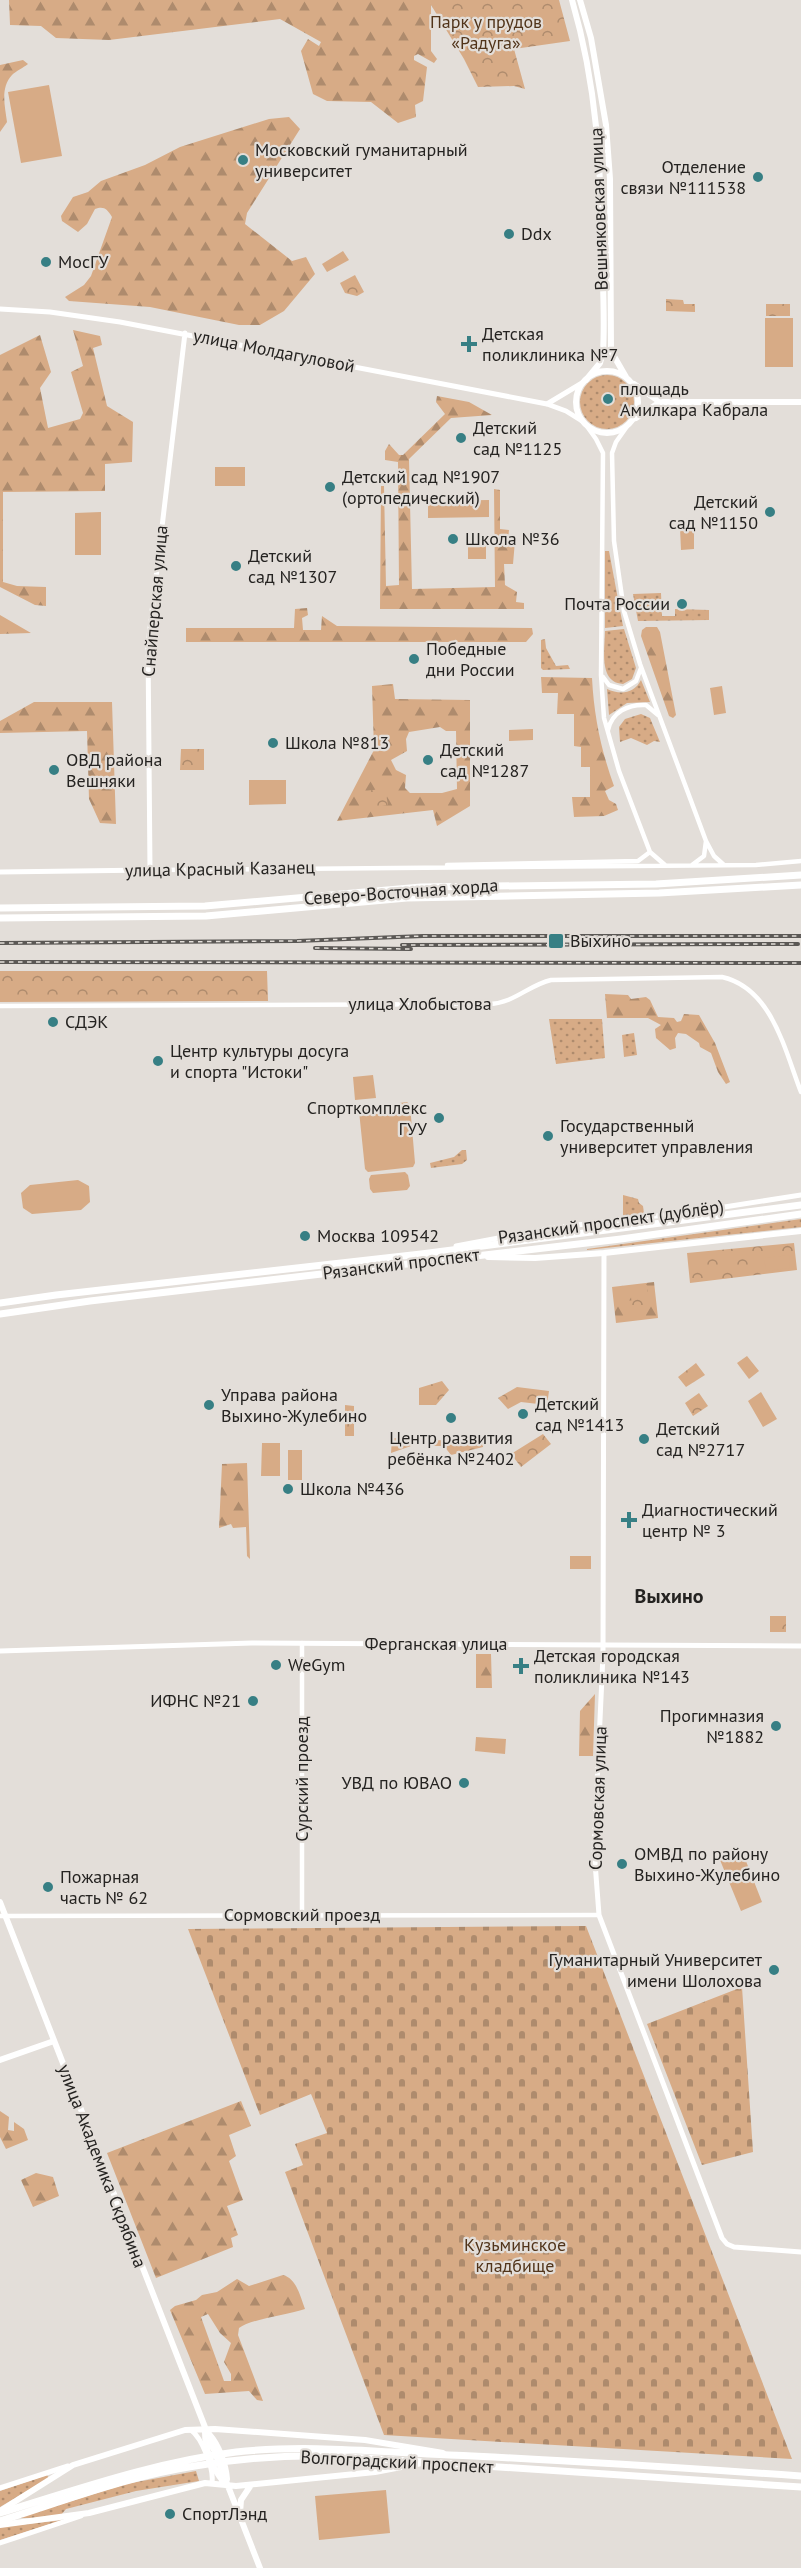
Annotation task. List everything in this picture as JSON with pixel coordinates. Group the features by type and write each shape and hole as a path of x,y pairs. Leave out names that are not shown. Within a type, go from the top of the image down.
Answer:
{"main road":[{"name":"Вешняковская улица","path":"572,0 587,61 600,162 602,201 603,352 600,363 584,381"},
{"name":"Вешняковская улица","path":"580,0 598,72 609,162 611,351 629,379"},
{"path":"660,402 629,379 609,371 600,372 584,381 576,395 576,404 584,423 594,431 610,433 630,423 660,402 801,402"},
{"path":"629,379 638,399 638,408 630,423"},
{"name":"Северо-Восточная хорда","path":"0,908 205,906 421,887 656,884 801,875"},
{"name":"Северо-Восточная хорда","path":"0,918 206,916 427,897 671,893 801,885"},
{"name":"Рязанский проспект","path":"0,1303 421,1254 801,1205"},
{"name":"Рязанский проспект","path":"0,1314 90,1301 621,1239 801,1214"},
{"name":"Рязанский проспект (дублёр)","path":"465,1257 535,1258 604,1253 801,1231"},
{"name":"улица Академика Скрябина","path":"0,1902 3,1916 205,2428 205,2442 217,2473 227,2486 260,2568"},
{"path":"0,2060 54,2041"},
{"path":"0,2512 73,2465 189,2429 205,2428 365,2440 429,2449 449,2455"},
{"name":"Волгоградский проспект","path":"0,2512 114,2477 193,2462 312,2448 801,2476"},
{"name":"Волгоградский проспект","path":"237,2456 308,2455 801,2487"},
{"name":"Волгоградский проспект","path":"0,2523 110,2486 193,2462"},
{"path":"0,2523 89,2513 171,2490 212,2482 227,2486 251,2484 375,2472 426,2463"},
{"path":"240,2518 241,2500 251,2484"}],"street":[{"path":"600,162 604,166 609,162"},
{"path":"602,201 606,197 610,201"},
{"name":"улица Молдагуловой","path":"0,309 58,314 185,333 547,404 567,411 584,423"},
{"name":"Снайперская улица","path":"150,870 148,645 185,333"},
{"path":"547,404 584,381"},
{"path":"584,423 603,453 601,675 608,733 619,771 650,852 667,866"},
{"path":"630,423 616,442 612,453 614,541 624,611 640,664 706,841 714,856 724,865"},
{"path":"601,675 609,685 623,688 631,686 640,676 640,664"},
{"path":"608,733 610,723 618,713 638,704 652,708 663,726"},
{"path":"692,865 704,856 706,841"},
{"name":"улица Красный Казанец","path":"441,867 451,864 476,863 638,861 650,852"},
{"name":"улица Красный Казанец","path":"0,872 667,866 801,861"},
{"name":"улица Хлобыстова","path":"0,1006 503,1004 536,984 551,980 722,977 742,984 762,1003 801,1092"},
{"name":"Рязанский проспект (дублёр)","path":"421,1254 551,1228 801,1195"},
{"name":"Сормовская улица","path":"604,1253 603,1645 594,1829 598,1915 722,2238 734,2247 801,2252"},
{"name":"Ферганская улица","path":"0,1651 302,1643 801,1646"},
{"name":"Сурский проезд","path":"302,1643 302,1915"},
{"name":"Сормовский проезд","path":"3,1916 598,1915"},
{"path":"189,2429 198,2436 212,2472 212,2482"},
{"path":"0,2488 73,2465"},
{"path":"0,2543 89,2513"}],"green space":[{"path":"9,0 429,0 431,4 431,51 437,59 434,63 418,54 414,56 414,60 427,67 423,101 415,105 416,117 398,123 371,102 327,101 313,94 301,51 308,39 319,46 321,42 280,19 109,40 56,38 41,26 10,25"},
{"name":"Парк у прудов «Радуга»","path":"428,0 559,0 570,41 514,49 525,89 514,86 478,87 464,59"},
{"path":"23,60 28,64 12,75 6,86 4,97 7,122 0,132 0,65"},
{"path":"49,85 62,156 21,163 8,92"},
{"path":"289,117 300,129 247,213 245,224 292,261 306,257 315,274 284,311 260,325 239,325 150,307 69,301 65,297 84,285 91,276 112,217 105,209 95,209 87,224 78,232 62,221 61,216 73,197 88,192 101,181 145,165 180,147 269,119"},
{"path":"343,251 349,260 327,272 322,264"},
{"path":"355,275 364,292 357,296 345,293 340,283"},
{"path":"666,299 683,300 684,304 695,304 695,312 666,311"},
{"path":"766,304 790,304 790,316 766,316"},
{"path":"765,318 793,318 793,367 765,367"},
{"path":"73,330 100,336 102,345 93,348 107,406 133,422 132,462 105,464 105,491 3,492 3,582 17,586 46,587 46,606 35,605 0,587 0,355 40,335 51,372 40,388 48,428 80,419 83,413 71,372 83,366"},
{"path":"602,375 612,375 622,379 630,387 634,402 630,417 622,425 612,429 602,429 592,425 584,417 580,407 580,397 584,387 592,379"},
{"path":"437,396 469,402 492,415 451,418 409,459 412,589 495,587 494,489 500,490 500,529 509,530 508,540 515,541 513,564 504,564 505,585 517,592 516,602 524,603 524,609 380,609 381,486 384,486 386,586 399,585 398,462 385,460 385,451 389,444 399,455 403,455 445,414 436,402"},
{"path":"215,467 245,467 245,486 215,486"},
{"path":"489,500 489,517 428,518 428,501"},
{"path":"101,512 101,555 75,555 75,513"},
{"path":"694,527 694,549 681,550 680,528"},
{"path":"468,535 486,535 486,559 468,559"},
{"path":"605,551 609,551 623,626 605,628"},
{"path":"661,593 662,616 675,616 675,609 709,610 709,620 638,621 633,594"},
{"path":"307,608 308,615 302,618 303,630 321,630 322,616 337,626 532,628 533,634 526,642 186,642 186,628 294,628 295,609"},
{"path":"0,615 31,633 0,634"},
{"path":"646,627 657,627 660,632 676,715 673,718 669,716 641,636 642,630"},
{"path":"624,629 636,668 632,679 623,684 610,678 606,671 604,655 605,631"},
{"path":"545,639 546,648 556,666 568,665 570,669 543,670 541,668 541,640"},
{"path":"541,677 592,678 599,733 614,786 605,791 618,810 604,816 574,817 572,797 590,797 590,767 581,767 581,747 574,746 574,714 557,714 558,693 542,693"},
{"path":"641,680 650,702 627,703 609,715 607,689 617,692 631,691"},
{"path":"393,684 395,699 470,700 470,806 437,826 433,810 337,821 374,750 372,686","holes":["440,727 446,731 456,731 457,789 442,793 410,793 405,788 406,775 396,770 391,760 407,751 406,739 409,732"]},
{"path":"722,686 726,713 714,715 710,688"},
{"path":"34,702 112,702 116,824 100,823 89,799 87,731 0,733 0,721"},
{"path":"641,714 650,718 660,742 654,741 647,745 631,738 620,742 619,727 625,719"},
{"path":"533,729 533,740 509,741 509,730"},
{"path":"181,749 204,749 204,770 180,770"},
{"path":"249,780 286,780 286,804 249,805"},
{"path":"385,788 388,805 370,808 367,791"},
{"path":"0,971 267,971 268,1001 0,1002"},
{"path":"605,994 628,995 631,999 646,997 650,1000 658,1017 674,1018 677,1022 681,1021 684,1014 699,1015 715,1043 730,1082 726,1084 718,1072 711,1053 700,1047 699,1043 686,1034 678,1033 675,1038 676,1048 670,1050 656,1038 655,1029 661,1025 648,1018 607,1018"},
{"path":"549,1019 602,1019 605,1058 556,1064"},
{"path":"634,1033 637,1055 624,1057 622,1035"},
{"path":"373,1075 376,1098 355,1100 353,1077"},
{"path":"407,1102 410,1105 415,1163 413,1167 368,1172 365,1169 359,1111 362,1108"},
{"path":"462,1150 466,1150 467,1160 462,1164 431,1168 430,1163 454,1157"},
{"path":"405,1172 408,1175 410,1186 407,1190 373,1193 370,1189 371,1175"},
{"path":"78,1180 89,1186 90,1202 81,1210 32,1214 23,1208 21,1193 30,1185"},
{"path":"623,1195 638,1199 643,1206 644,1214 623,1216"},
{"path":"801,1219 801,1227 587,1250 587,1249"},
{"path":"794,1243 797,1270 690,1283 687,1253"},
{"path":"789,1255 790,1268 766,1271 764,1258"},
{"path":"654,1282 658,1318 616,1323 612,1287"},
{"path":"647,1285 649,1306 632,1307 630,1287"},
{"path":"747,1356 759,1371 749,1379 737,1363"},
{"path":"696,1363 705,1375 686,1387 678,1377"},
{"path":"442,1381 449,1390 436,1405 419,1405 419,1388"},
{"path":"517,1387 549,1391 547,1405 521,1402 508,1409 498,1398"},
{"path":"761,1392 777,1419 763,1427 748,1401"},
{"path":"699,1393 708,1406 693,1416 685,1403"},
{"path":"345,1405 354,1406 354,1436 345,1436"},
{"path":"543,1434 551,1444 521,1467 511,1454"},
{"path":"392,1438 411,1438 411,1446 391,1453"},
{"path":"430,1440 483,1441 483,1447 451,1455 444,1446 430,1446"},
{"path":"262,1443 280,1443 280,1476 261,1476"},
{"path":"288,1450 302,1450 302,1480 288,1480"},
{"path":"247,1463 250,1559 247,1556 246,1527 233,1528 231,1524 219,1528 222,1464"},
{"path":"570,1556 591,1556 591,1569 570,1569"},
{"path":"770,1616 786,1616 786,1632 770,1632"},
{"path":"476,1654 491,1654 492,1688 476,1688"},
{"path":"595,1694 593,1756 579,1756 580,1711"},
{"path":"476,1737 506,1739 505,1754 475,1751"},
{"path":"742,1851 762,1902 741,1911 720,1860"},
{"name":"Кузьминское кладбище","path":"586,1926 792,2459 384,2435 285,2172 303,2165 295,2144 327,2133 311,2094 260,2115 188,1929"},
{"path":"742,1987 753,2152 702,2165 647,2024"},
{"path":"241,2101 251,2126 229,2135 236,2156 229,2161 243,2200 227,2206 238,2235 231,2238 233,2247 156,2278 107,2153"},
{"path":"0,2111 9,2117 8,2130 14,2131 14,2122 24,2129 28,2140 6,2149 0,2137"},
{"path":"36,2173 53,2177 59,2196 33,2207 21,2180"},
{"path":"283,2275 288,2277 295,2284 305,2309 252,2322 239,2328 238,2335 263,2401 257,2400 249,2391 205,2394 170,2310 175,2306 196,2300 202,2295 217,2292 237,2279 249,2286","holes":["208,2314 220,2333 231,2343 224,2362 231,2374 231,2381 224,2381 201,2317"]},
{"path":"196,2471 199,2481 136,2491 66,2509 61,2515 17,2518 126,2484"},
{"path":"47,2475 49,2478 0,2507 0,2491"},
{"path":"386,2490 390,2533 319,2540 315,2496"},
{"path":"63,2520 0,2540 0,2527"}],"railway":[{"path":"0,943 297,941 423,936 801,936"},
{"path":"402,945 798,944"},
{"path":"315,948 411,949"},
{"path":"0,962 801,963"}],"place":[{"name":"Московский гуманитарный университет","path":"243,160"},
{"name":"Отделение связи №111538","path":"758,177"},
{"name":"Ddx","path":"509,234"},
{"name":"МосГУ","path":"46,262"},
{"name":"Детская поликлиника №7","path":"469,344"},
{"name":"площадь Амилкара Кабрала","path":"608,399"},
{"name":"Детский сад №1125","path":"461,438"},
{"name":"Детский сад №1907 (ортопедический)","path":"330,487"},
{"name":"Детский сад №1150","path":"770,512"},
{"name":"Школа №36","path":"453,539"},
{"name":"Детский сад №1307","path":"236,566"},
{"name":"Почта России","path":"682,604"},
{"name":"Победные дни России","path":"414,659"},
{"name":"Школа №813","path":"273,743"},
{"name":"Детский сад №1287","path":"428,760"},
{"name":"ОВД района Вешняки","path":"54,770"},
{"name":"Выхино","path":"556,941"},
{"name":"СДЭК","path":"53,1022"},
{"name":"Центр культуры досуга и спорта \"Истоки\"","path":"158,1061"},
{"name":"Спорткомплекс ГУУ","path":"439,1118"},
{"name":"Государственный университет управления","path":"548,1136"},
{"name":"Москва 109542","path":"305,1236"},
{"name":"Управа района Выхино-Жулебино","path":"209,1405"},
{"name":"Детский сад №1413","path":"523,1414"},
{"name":"Центр развития ребёнка №2402","path":"451,1418"},
{"name":"Детский сад №2717","path":"644,1439"},
{"name":"Школа №436","path":"288,1489"},
{"name":"Диагностический центр № 3","path":"629,1520"},
{"name":"WeGym","path":"276,1665"},
{"name":"Детская городская поликлиника №143","path":"521,1666"},
{"name":"ИФНС №21","path":"253,1701"},
{"name":"Прогимназия №1882","path":"776,1726"},
{"name":"УВД по ЮВАО","path":"464,1783"},
{"name":"ОМВД по району Выхино-Жулебино","path":"622,1864"},
{"name":"Пожарная часть № 62","path":"48,1887"},
{"name":"Гуманитарный Университет имени Шолохова","path":"774,1970"},
{"name":"СпортЛэнд","path":"170,2514"}],"district":[{"name":"Выхино","path":"669,1596"}]}
